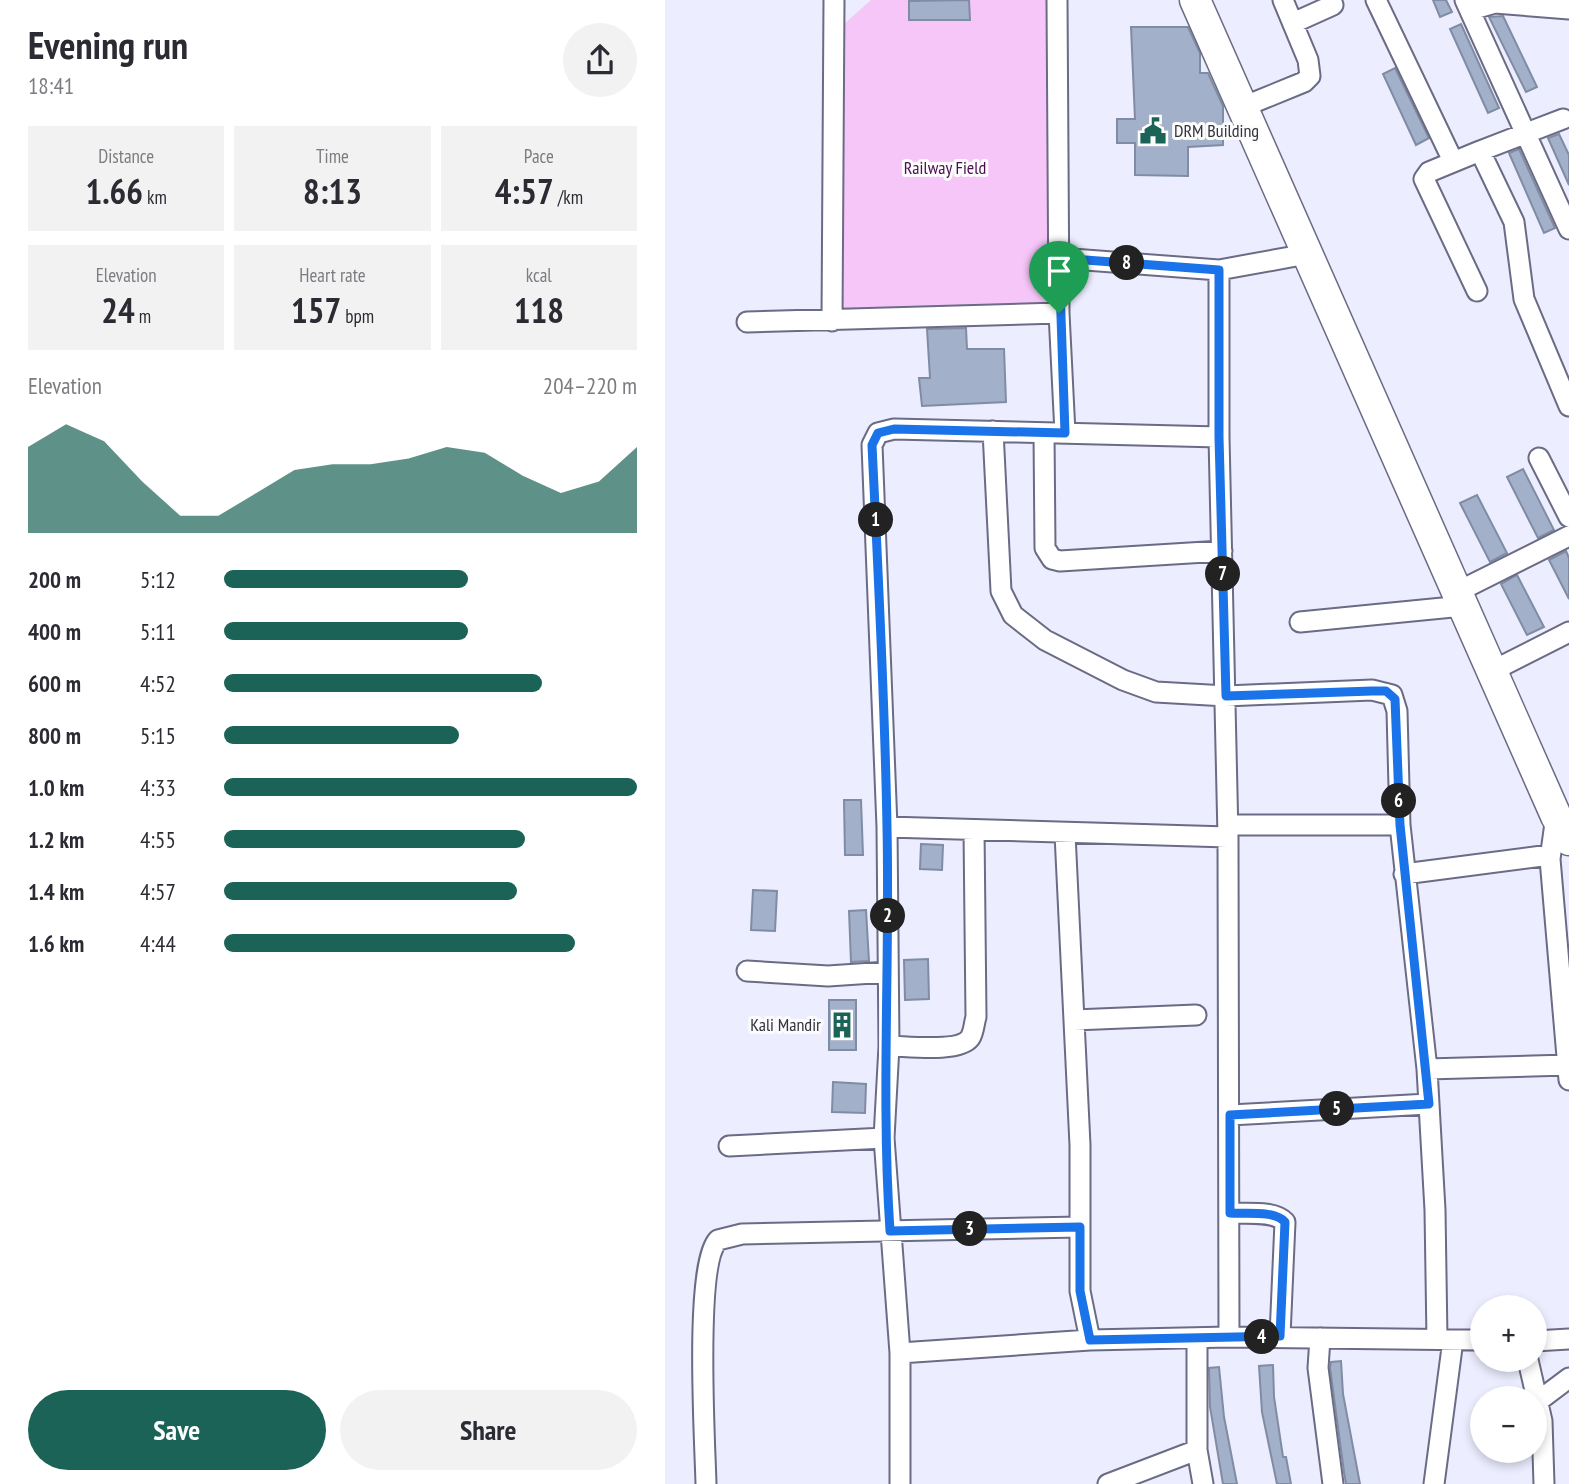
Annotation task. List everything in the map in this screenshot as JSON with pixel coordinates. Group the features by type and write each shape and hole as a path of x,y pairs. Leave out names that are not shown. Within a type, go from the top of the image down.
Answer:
{"highway":[{"path":"1195,0 1307,254 1466,596 1504,665 1561,832"},
{"path":"1211,0 1466,596 1561,832"}],"street":[{"path":"832,321 834,0"},
{"path":"1057,0 1059,313 1065,433"},
{"path":"1255,102 1304,82 1310,76 1308,60 1283,0"},
{"path":"1376,0 1453,161"},
{"path":"1293,23 1336,2"},
{"path":"1569,9 1468,5 1569,229"},
{"path":"1477,291 1424,184 1425,175 1453,161 1563,119"},
{"path":"1480,151 1514,222 1524,299 1569,406"},
{"path":"1059,258 1219,270 1307,254"},
{"path":"1219,270 1219,437 1228,831 1229,1337"},
{"path":"747,322 1059,313"},
{"path":"900,1484 900,1353 884,1138 888,1046 887,827 872,445 878,433 894,429 1219,437"},
{"path":"993,431 1001,591 1013,615 1045,640 1138,686 1165,693 1226,696 1372,691 1392,695 1397,710 1400,825 1427,1069 1435,1210 1447,1347 1434,1484"},
{"path":"1044,433 1045,548 1052,559 1061,561 1222,551"},
{"path":"1538,458 1569,517"},
{"path":"1300,622 1466,596 1569,536"},
{"path":"1504,665 1569,632"},
{"path":"887,827 1065,834 1400,825"},
{"path":"888,1046 957,1046 969,1040 973,1030 974,831"},
{"path":"1404,874 1561,832 1568,1073 1427,1069"},
{"path":"1065,834 1074,1020 1080,1291 1090,1340"},
{"path":"747,971 828,976 888,972"},
{"path":"1074,1020 1196,1015"},
{"path":"1230,1115 1429,1104"},
{"path":"729,1146 884,1138"},
{"path":"1230,1213 1271,1215 1280,1217 1285,1222 1280,1336"},
{"path":"706,1484 703,1364 708,1257 712,1246 726,1236 1080,1227"},
{"path":"900,1353 1090,1340 1280,1336 1447,1347 1470,1342"},
{"path":"1198,1338 1197,1450 1203,1484"},
{"path":"1320,1338 1318,1368 1333,1484"},
{"path":"1547,1340 1569,1339"},
{"path":"1547,1394 1569,1378"},
{"path":"1108,1484 1197,1450"},
{"path":"1544,1463 1544,1484"}],"green space":[{"name":"Railway Field","path":"871,0 1050,0 1050,314 839,311 844,24"}],"building":[{"path":"969,0 970,20 909,20 909,1"},
{"path":"1433,0 1446,0 1452,12 1440,17"},
{"path":"1503,16 1537,87 1526,92 1489,17"},
{"path":"1461,24 1499,108 1488,113 1450,29"},
{"path":"1131,27 1188,27 1200,53 1200,73 1208,73 1223,106 1223,145 1188,147 1188,176 1135,175 1135,143 1117,143 1117,119 1135,119"},
{"path":"1395,68 1429,138 1416,145 1383,74"},
{"path":"1559,134 1569,155 1569,185 1548,138"},
{"path":"1519,149 1555,228 1544,233 1509,153"},
{"path":"966,328 967,349 1004,349 1006,402 922,406 919,378 930,378 927,329"},
{"path":"1523,469 1554,530 1538,538 1507,477"},
{"path":"1477,495 1507,553 1490,562 1460,503"},
{"path":"1566,551 1569,558 1569,599 1549,560"},
{"path":"1517,575 1544,627 1527,635 1501,584"},
{"path":"844,800 861,800 863,855 845,855"},
{"path":"921,844 943,845 942,870 920,869"},
{"path":"753,890 777,891 775,931 751,930"},
{"path":"866,910 869,961 851,962 849,911"},
{"path":"928,959 929,999 905,1000 904,960"},
{"name":"Kali Mandir","path":"829,1000 856,1000 856,1050 829,1050"},
{"path":"833,1082 866,1084 865,1113 832,1112"},
{"path":"1341,1361 1343,1394 1360,1484 1346,1484 1344,1472 1330,1368 1331,1362"},
{"path":"1273,1365 1274,1397 1283,1457 1286,1457 1291,1484 1277,1484 1262,1412 1259,1366"},
{"path":"1219,1367 1224,1417 1237,1484 1223,1484 1210,1407 1209,1368"}],"place":[{"name":"DRM Building","path":"1153,131"},
{"name":"Kali Mandir","path":"842,1025"}],"route":[{"path":"1059,258 1219,270 1219,437 1226,696 1386,691 1395,699 1404,874 1429,1104 1230,1115 1230,1213 1271,1215 1280,1217 1285,1222 1280,1336 1090,1340 1080,1291 1080,1227 890,1231 884,1138 888,1046 887,827 872,445 878,433 894,429 1065,433 1059,313 1059,258"}]}
